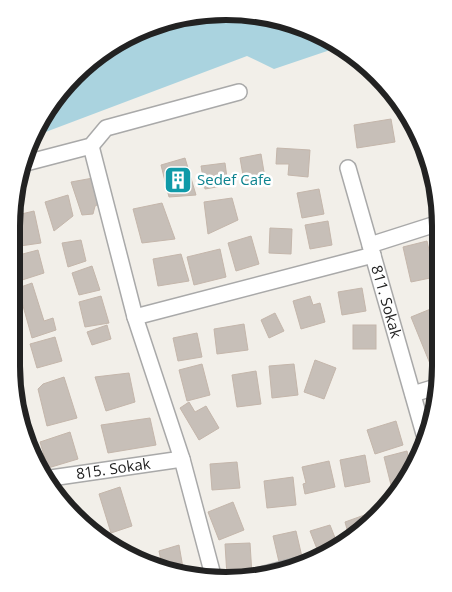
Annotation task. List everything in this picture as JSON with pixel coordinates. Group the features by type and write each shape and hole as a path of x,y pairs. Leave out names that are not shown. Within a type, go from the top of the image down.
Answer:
{"street":[{"path":"30,162 91,146 106,128 238,92"},
{"path":"91,146 135,317 182,459 212,572"},
{"name":"811. Sokak","path":"348,168 422,428"},
{"path":"135,317 371,250 432,227"},
{"path":"414,394 431,389"},
{"name":"815. Sokak","path":"53,478 182,459"}],"water":[{"path":"213,20 239,20 266,24 292,31 317,41 331,50 274,69 247,56 42,133 71,90 90,71 135,41 173,27"}],"building":[{"path":"391,119 395,142 357,148 354,125"},
{"path":"277,148 310,150 308,177 288,175 289,164 276,164"},
{"path":"261,154 265,178 244,181 240,158"},
{"name":"Sedef Cafe","path":"185,158 196,195 169,197 161,165"},
{"path":"225,163 228,185 205,189 201,166"},
{"path":"93,178 101,203 95,206 93,214 82,215 71,182"},
{"path":"319,189 324,214 302,218 297,193"},
{"path":"68,195 73,216 54,231 45,202"},
{"path":"232,198 238,220 208,234 204,202"},
{"path":"162,203 175,239 142,243 133,209"},
{"path":"34,211 41,243 20,246 20,214"},
{"path":"328,221 332,245 310,249 305,225"},
{"path":"270,228 292,229 291,254 269,253"},
{"path":"251,236 259,264 236,271 228,243"},
{"path":"81,240 86,261 68,267 62,243"},
{"path":"427,241 432,264 432,278 411,282 403,247"},
{"path":"220,249 226,277 194,285 187,257"},
{"path":"38,250 44,273 20,281 20,255"},
{"path":"181,254 189,281 158,286 153,259"},
{"path":"92,266 100,290 79,295 72,273"},
{"path":"32,283 44,321 53,318 56,330 32,338 20,295 20,287"},
{"path":"362,288 366,311 342,315 338,292"},
{"path":"101,296 109,323 85,327 79,302"},
{"path":"310,296 313,305 320,303 325,322 301,329 293,301"},
{"path":"432,308 432,369 411,317"},
{"path":"275,313 284,331 269,338 261,320"},
{"path":"244,324 248,350 217,354 214,329"},
{"path":"107,325 111,339 92,345 87,332"},
{"path":"353,325 376,325 376,349 353,349"},
{"path":"197,333 202,357 178,361 173,338"},
{"path":"55,337 62,361 37,368 30,344"},
{"path":"315,360 336,368 324,399 304,392"},
{"path":"202,364 210,395 187,401 179,370"},
{"path":"294,364 298,395 272,398 269,366"},
{"path":"256,371 261,404 237,407 232,375"},
{"path":"129,373 135,402 106,411 95,377"},
{"path":"64,377 77,418 47,426 38,389 43,384"},
{"path":"189,402 195,412 206,406 219,428 199,440 180,408"},
{"path":"150,418 156,445 108,453 101,425"},
{"path":"396,421 403,445 375,454 367,430"},
{"path":"70,432 78,459 48,468 40,442"},
{"path":"407,451 409,460 392,487 384,457"},
{"path":"365,455 370,482 345,487 340,460"},
{"path":"329,461 335,487 305,494 303,484 306,483 302,467"},
{"path":"237,462 240,488 212,490 210,464"},
{"path":"293,477 296,505 267,508 264,481"},
{"path":"120,487 132,526 111,533 99,494"},
{"path":"233,502 244,530 219,540 208,512"},
{"path":"370,513 370,514 348,531 345,522"},
{"path":"330,525 336,540 318,551 310,531"},
{"path":"296,531 302,557 279,562 273,536"},
{"path":"250,543 252,570 227,572 225,544"},
{"path":"179,545 183,567 161,561 159,551"}],"place":[{"name":"Sedef Cafe","path":"178,180"}]}
